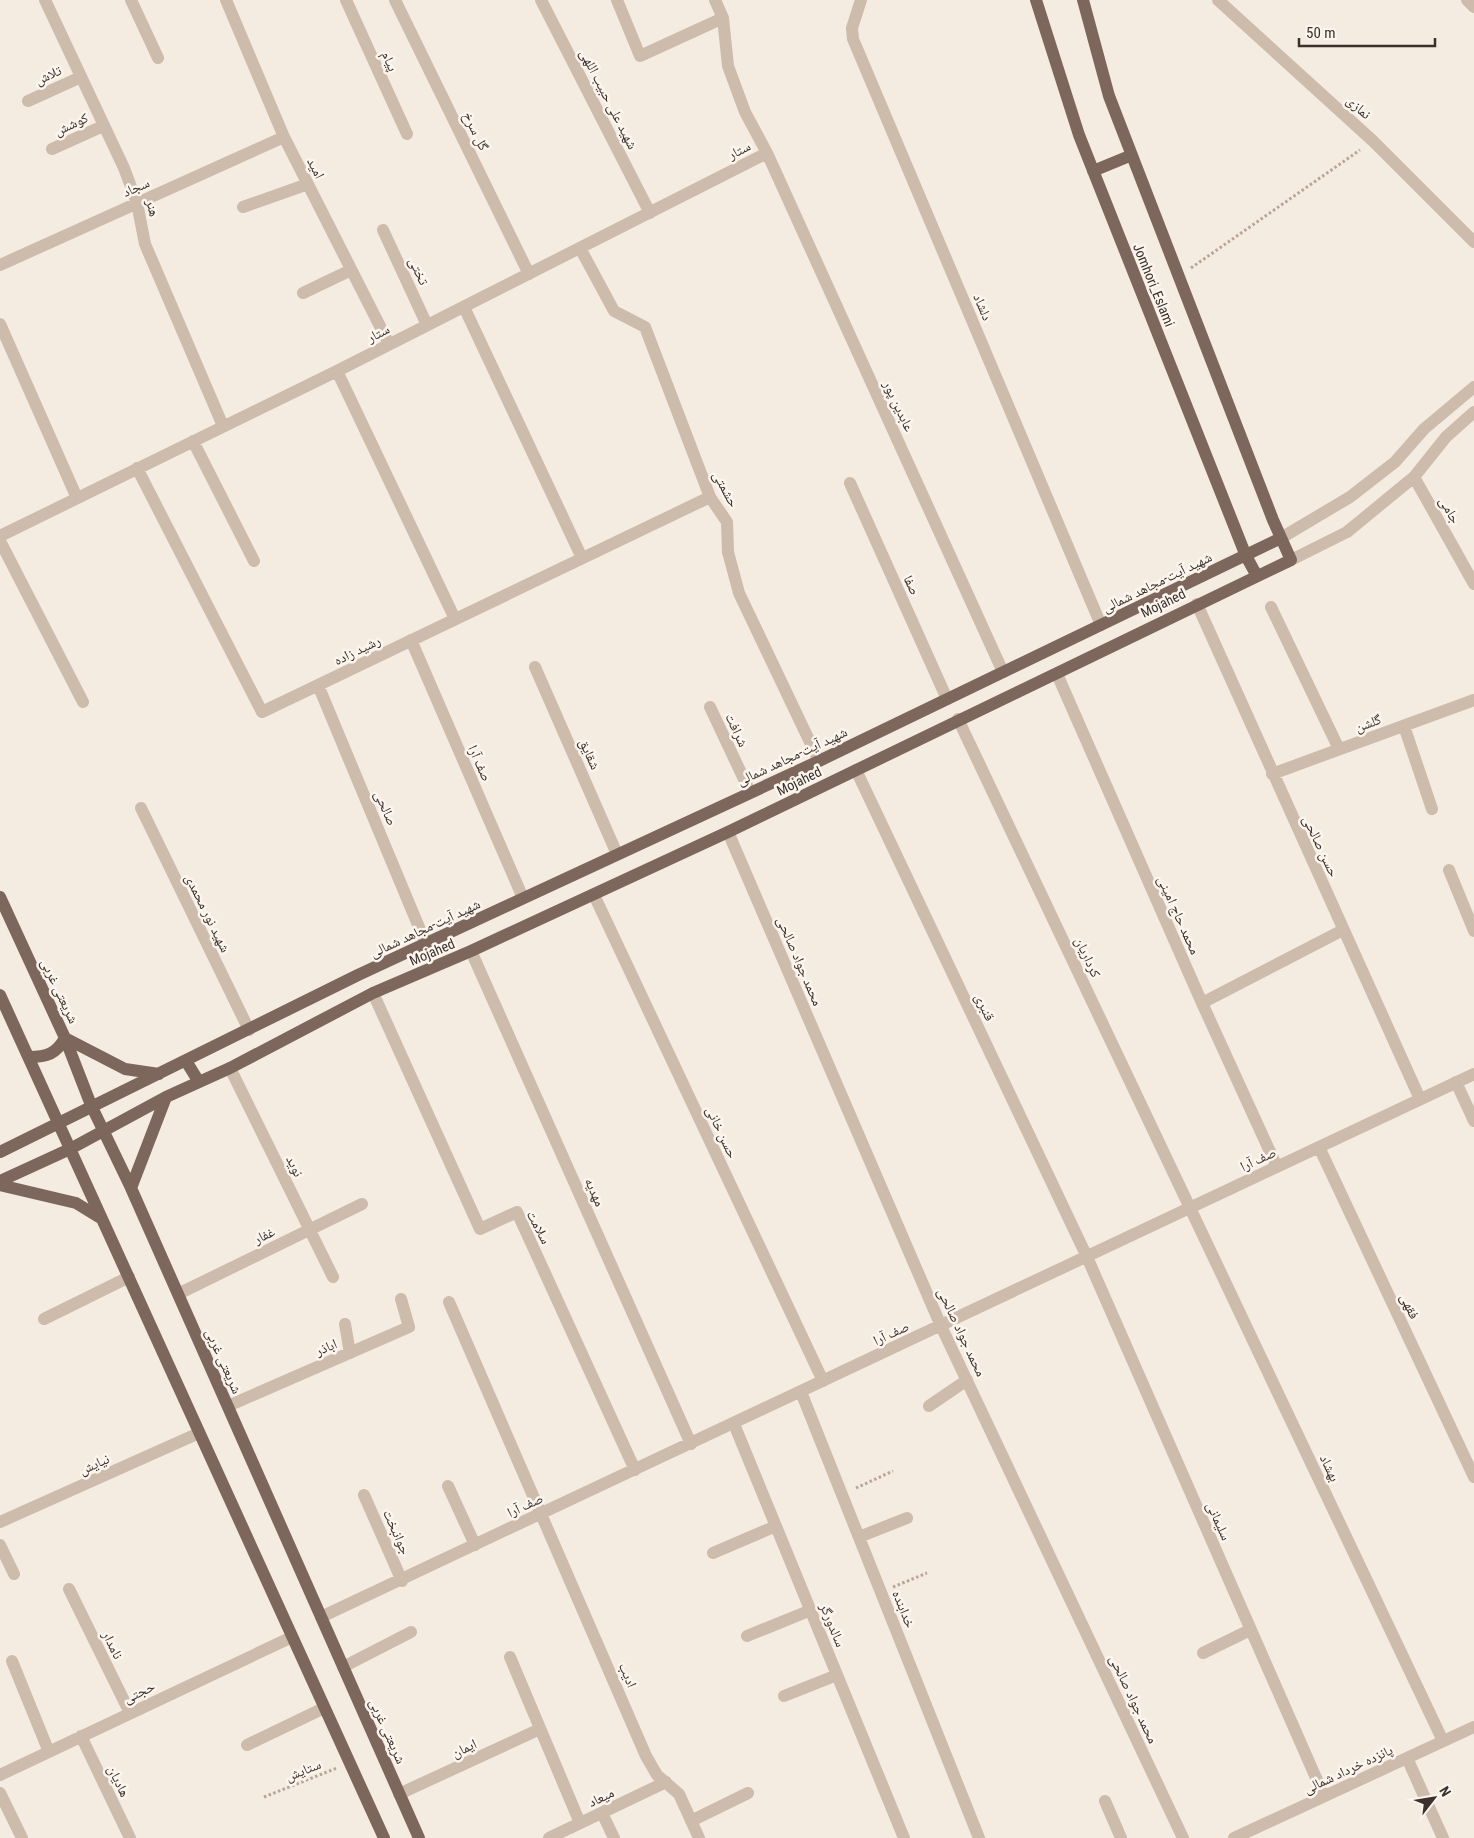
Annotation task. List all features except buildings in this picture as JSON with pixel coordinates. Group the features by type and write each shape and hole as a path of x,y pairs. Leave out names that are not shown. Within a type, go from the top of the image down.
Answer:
{"main road":[{"name":"Jomhori_Eslami","path":"1036,0 1078,135 1246,556 1256,576"},
{"name":"Jomhori_Eslami","path":"1083,0 1109,96 1291,560"},
{"path":"1093,171 1132,155"},
{"name":"شهید آیت-مجاهد شمالی","path":"59,1123 92,1105 426,944 819,760 1281,538"},
{"name":"Mojahed","path":"0,1183 70,1149 166,1097 230,1068 373,993 471,951 728,832 958,719 1057,674 1197,604 1291,560"},
{"name":"شریعتی غربی","path":"0,897 65,1038 92,1105 131,1188 419,1838"},
{"path":"0,995 382,1837"},
{"path":"29,1057 44,1057 57,1052 65,1038 125,1069 159,1074"},
{"path":"186,1061 199,1082"},
{"path":"131,1188 166,1097"},
{"path":"0,1152 59,1123"},
{"path":"0,1183 76,1203 102,1219"}],"street":[{"name":"هنر","path":"45,0 138,203 145,244 223,426"},
{"path":"131,0 158,58"},
{"name":"امید","path":"226,0 284,136 389,344"},
{"name":"پیام","path":"346,0 407,134"},
{"name":"گل سرخ","path":"395,0 529,274"},
{"name":"شهید علی حبیب اللهی","path":"541,0 650,212"},
{"path":"618,0 640,56 723,18"},
{"name":"عابدین پور","path":"715,0 723,18 728,66 745,112 767,153 1003,672"},
{"name":"دلشاد","path":"861,0 852,28 853,39 1101,625"},
{"name":"نمازی","path":"1218,0 1373,141 1474,242"},
{"path":"1467,0 1474,7"},
{"name":"تلاش","path":"28,101 81,76"},
{"name":"کوشش","path":"52,149 103,126"},
{"name":"سجاد","path":"0,265 284,136"},
{"name":"ستار","path":"0,536 428,325 767,153"},
{"path":"243,208 308,184"},
{"name":"تختی","path":"383,230 428,325"},
{"name":"حشمتی","path":"580,248 614,311 645,327 710,497 727,522 728,552 739,593 819,760"},
{"path":"303,293 351,270"},
{"path":"464,307 582,558"},
{"path":"0,324 77,498"},
{"path":"337,370 454,619"},
{"name":"شهید آیت-مجاهد شمالی","path":"1281,538 1350,497 1395,462 1424,429 1474,387"},
{"name":"Mojahed","path":"1291,560 1347,532 1414,477 1446,436 1474,412"},
{"path":"193,441 254,560"},
{"name":"رشید زاده","path":"138,468 262,712 710,497"},
{"name":"جامی","path":"1414,477 1474,584"},
{"name":"صفا","path":"850,483 946,699"},
{"path":"0,541 83,702"},
{"name":"حسن صالحی","path":"1197,604 1420,1099"},
{"path":"1271,607 1339,749"},
{"name":"صف آرا","path":"411,640 523,898"},
{"name":"شقایق","path":"535,667 617,854"},
{"name":"محمد حاج امینی","path":"1057,674 1277,1167"},
{"name":"صالحی","path":"318,684 426,944"},
{"name":"گلشن","path":"1272,774 1474,700"},
{"name":"شرافت","path":"710,707 750,792"},
{"name":"کرداریان","path":"958,719 1191,1208"},
{"path":"1404,726 1432,808"},
{"name":"قنبری","path":"856,770 1087,1257"},
{"name":"شهید نور محمدی","path":"141,808 249,1030"},
{"name":"محمد جواد صالحی","path":"728,832 942,1326 1183,1838"},
{"path":"1448,870 1474,931"},
{"name":"حسن خانی","path":"594,895 823,1382"},
{"path":"1202,1002 1343,930"},
{"name":"مهدیه","path":"471,951 690,1444"},
{"name":"سلامت","path":"373,993 480,1229 517,1212 635,1470"},
{"name":"نوید","path":"230,1068 333,1277"},
{"name":"صف آرا","path":"321,1617 402,1581 1474,1074"},
{"path":"1456,1082 1474,1121"},
{"name":"فقهی","path":"1319,1147 1474,1477"},
{"name":"غفار","path":"178,1294 362,1204"},
{"name":"بهشاد","path":"1191,1208 1443,1741"},
{"name":"سلیمانی","path":"1087,1257 1324,1796"},
{"path":"44,1319 129,1277"},
{"name":"اباذر","path":"228,1406 409,1327 401,1299"},
{"name":"ادیب","path":"449,1302 646,1756 657,1776 679,1794 699,1838"},
{"path":"345,1324 350,1353"},
{"path":"929,1406 967,1380"},
{"name":"خدابنده","path":"801,1392 978,1838"},
{"name":"سالدورگر","path":"734,1424 904,1838"},
{"name":"نیایش","path":"0,1522 199,1433"},
{"path":"448,1486 475,1545"},
{"name":"جوانبخت","path":"364,1495 402,1581"},
{"path":"858,1537 907,1518"},
{"path":"713,1553 776,1526"},
{"path":"0,1545 14,1574"},
{"name":"نامدار","path":"69,1590 130,1713"},
{"path":"747,1636 811,1610"},
{"path":"1203,1653 1250,1630"},
{"path":"343,1666 411,1632"},
{"name":"حجتی","path":"0,1774 292,1637"},
{"path":"510,1656 580,1823"},
{"path":"12,1660 49,1752"},
{"path":"784,1696 837,1675"},
{"path":"247,1745 324,1708"},
{"name":"پانزده خرداد شمالی","path":"1242,1836 1474,1727"},
{"name":"ایمان","path":"400,1794 540,1729"},
{"name":"هادیان","path":"81,1736 130,1838"},
{"path":"1407,1758 1443,1838"},
{"name":"میعاد","path":"549,1838 666,1782"},
{"path":"0,1793 22,1838"},
{"path":"691,1821 748,1793"},
{"path":"1105,1801 1122,1838"},
{"path":"602,1813 614,1838"}],"path":[{"path":"1179,277 1373,141"},
{"path":"841,1494 893,1471"},
{"path":"880,1592 927,1573"},
{"name":"ستایش","path":"264,1797 349,1764"}]}
